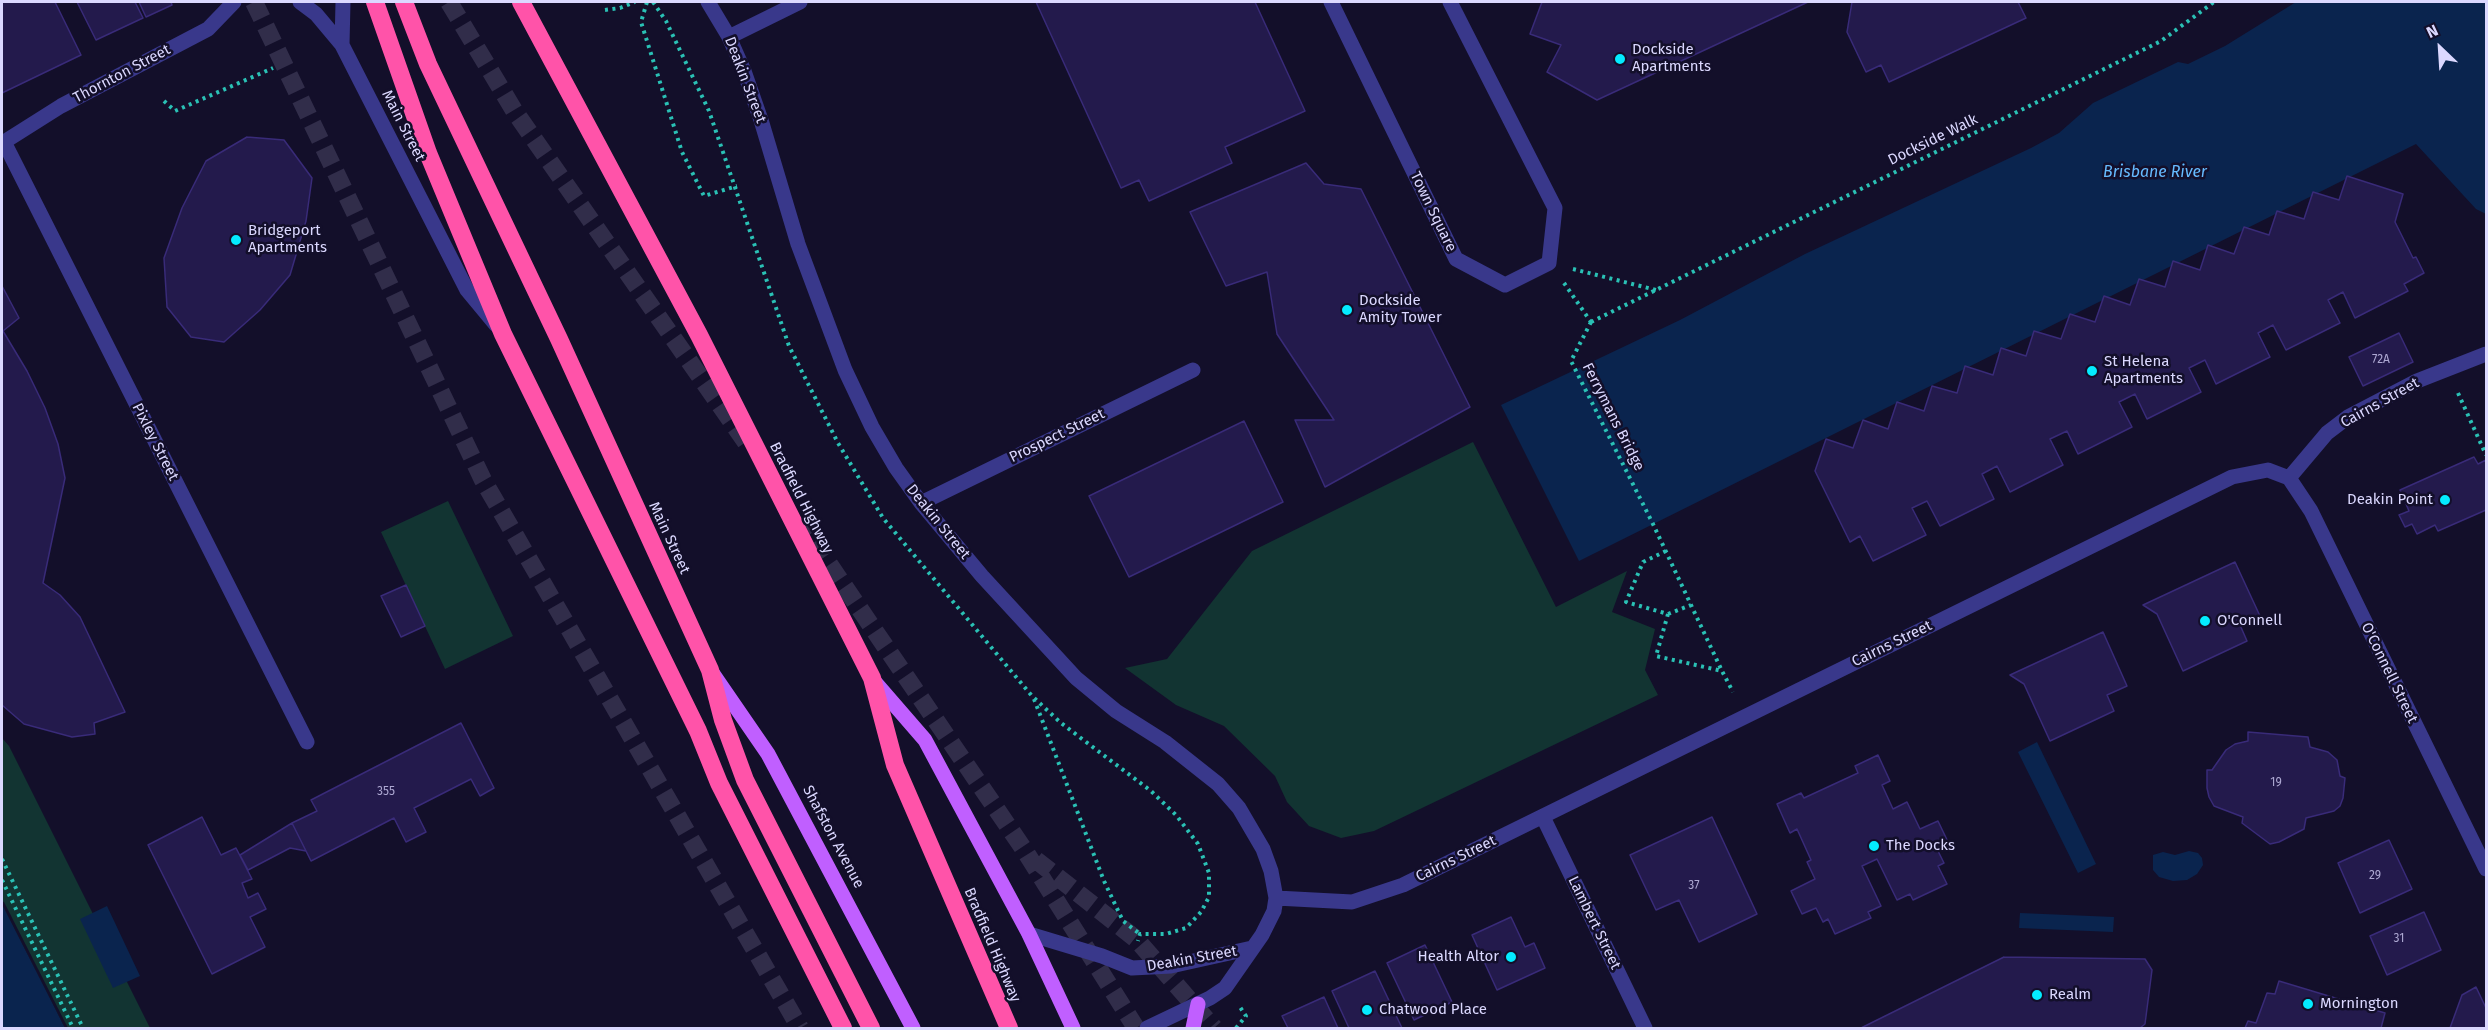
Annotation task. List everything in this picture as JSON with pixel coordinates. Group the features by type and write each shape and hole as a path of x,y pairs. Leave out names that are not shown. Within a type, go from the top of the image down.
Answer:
{"highway":[{"name":"Main Street","path":"375,2 428,153 503,334 698,732 719,783 843,1029"},
{"name":"Main Street","path":"404,2 428,64 554,329 710,670 727,730 745,780 871,1029"},
{"name":"Bradfield Highway","path":"521,2 699,336 872,678 895,765 1009,1029"}],"main road":[{"name":"Shafston Avenue","path":"710,670 768,754 913,1029"},
{"path":"872,678 926,741 1029,934 1073,1029"},
{"path":"1193,1029 1198,1004"}],"street":[{"name":"Thornton Street","path":"4,142 61,106 208,29 234,2"},
{"name":"Main Street","path":"300,2 316,14 342,45 467,290 503,334"},
{"path":"342,45 343,2"},
{"name":"Deakin Street","path":"708,2 729,37 748,81 798,244 844,370 872,427 896,468 921,503 982,576 1076,678 1116,711 1194,764 1225,792 1239,808 1263,849 1271,871 1276,898 1268,925 1225,988 1147,1029"},
{"path":"729,37 800,2"},
{"path":"1450,2 1555,208 1550,263"},
{"name":"Town Square","path":"1336,3 1456,259 1505,285 1550,263"},
{"name":"Pixley Street","path":"4,142 307,742"},
{"name":"Cairns Street","path":"1276,898 1352,902 1403,885 1744,715 2232,477 2268,470 2289,478 2321,439 2348,417 2417,381 2487,354"},
{"name":"Prospect Street","path":"921,503 1193,370"},
{"name":"O'Connell Street","path":"2289,478 2312,511 2487,869"},
{"name":"Lambert Street","path":"1543,817 1645,1029"},
{"name":"Deakin Street","path":"1029,934 1102,956 1132,968 1171,966 1252,948"}],"path":[{"path":"605,10 620,8 635,2"},
{"path":"647,2 641,22 682,152 704,196 736,186"},
{"path":"653,2 666,21 710,111 789,346 838,443 883,518 1032,696 1061,723 1151,791 1176,815 1198,844 1209,873 1209,897 1202,912 1186,928 1166,934 1140,934 1123,921 1104,881 1032,696"},
{"name":"Dockside Walk","path":"1591,322 2161,41 2214,2"},
{"path":"164,100 175,111 273,68"},
{"path":"1550,263 1657,290"},
{"path":"1550,263 1591,322"},
{"name":"Ferrymans Bridge","path":"1591,322 1571,361 1666,550 1744,715"},
{"path":"2462,402 2487,455"},
{"path":"1666,550 1643,562 1626,602 1668,614 1691,605"},
{"path":"1668,614 1656,656 1722,671"},
{"path":"2,859 83,1029"},
{"path":"2,879 73,1029"},
{"path":"1132,968 1140,934"}],"green space":[{"path":"1473,442 1556,607 1627,571 1612,612 1655,629 1645,670 1658,695 1374,831 1341,838 1309,826 1287,802 1275,776 1224,726 1176,705 1125,668 1167,659 1252,551"},
{"path":"448,501 513,636 445,669 381,532"},
{"path":"2,738 9,746 150,1028 65,1028 2,904"}],"water":[{"name":"Brisbane River","path":"2296,2 2486,2 2486,214 2476,209 2416,144 1579,561 1501,405 1680,320 1805,254 2031,148 2059,133 2093,103 2178,62 2188,64 2225,46"},
{"path":"2037,742 2096,864 2078,873 2018,752"},
{"path":"2189,851 2198,853 2203,865 2197,874 2187,880 2173,881 2159,877 2153,870 2153,855 2163,852 2175,855"},
{"path":"2,904 54,1006 65,1028 2,1028"},
{"path":"107,906 140,976 113,988 80,919"},
{"path":"2020,913 2114,917 2113,932 2019,928"}],"pier":[{"path":"2,901 4,902 68,1028 65,1028"}],"building":[{"path":"2,2 55,2 81,55 2,93"},
{"path":"77,2 135,2 143,18 96,40"},
{"path":"139,2 171,2 172,5 146,17"},
{"path":"1036,2 1255,2 1305,111 1225,147 1232,163 1149,201 1139,180 1121,188"},
{"name":"Dockside Apartments","path":"1542,2 1808,2 1597,100 1547,72 1561,45 1530,34"},
{"path":"1852,2 2018,2 2026,18 1889,82 1881,65 1866,72 1847,32"},
{"name":"Bridgeport Apartments","path":"247,137 284,140 312,178 306,221 290,275 260,310 224,342 191,337 167,307 164,258 182,208 206,161"},
{"name":"Dockside Amity Tower","path":"1306,163 1324,184 1361,189 1470,407 1325,487 1295,420 1334,420 1277,334 1267,272 1226,286 1190,212"},
{"name":"St Helena Apartments","path":"2347,176 2403,194 2395,222 2413,258 2416,257 2424,273 2404,284 2408,291 2355,318 2343,292 2328,300 2340,323 2286,350 2273,325 2258,333 2270,357 2216,384 2205,360 2189,368 2201,392 2147,419 2135,394 2119,402 2132,427 2078,454 2067,431 2050,439 2063,465 2010,492 1997,466 1982,474 1994,499 1940,526 1927,501 1912,508 1926,535 1873,561 1860,536 1850,542 1815,471 1826,439 1853,448 1863,420 1888,429 1897,402 1924,411 1932,386 1957,393 1965,366 1993,375 2001,348 2026,356 2034,331 2061,339 2070,314 2095,322 2104,296 2130,305 2139,279 2165,287 2173,261 2200,270 2208,245 2234,254 2244,227 2269,235 2277,211 2304,219 2313,192 2339,200"},
{"path":"2,286 19,318 3,331 27,371 45,408 58,444 65,478 43,583 60,595 80,617 125,712 94,723 95,734 72,737 24,724 2,705"},
{"path":"2399,333 2413,362 2363,386 2349,357"},
{"path":"1244,421 1283,502 1129,577 1089,496"},
{"name":"Deakin Point","path":"2474,457 2478,464 2486,460 2486,510 2438,531 2435,525 2417,534 2412,524 2405,527 2399,515 2409,511 2400,490"},
{"name":"O'Connell","path":"2235,562 2260,616 2240,625 2247,641 2183,671 2157,614 2143,605"},
{"path":"406,585 425,626 401,637 381,596"},
{"path":"2103,632 2127,686 2107,695 2114,711 2050,741 2024,684 2010,675"},
{"path":"461,723 494,788 480,796 471,779 414,808 426,832 406,842 394,818 311,861 292,823 317,811 311,800"},
{"path":"2248,732 2308,737 2310,747 2328,752 2337,760 2340,776 2345,778 2340,806 2334,811 2306,818 2304,829 2279,842 2270,844 2242,823 2243,817 2214,806 2207,788 2207,770 2212,770 2226,750 2235,744 2248,741"},
{"name":"The Docks","path":"1878,755 1890,781 1882,785 1893,809 1907,802 1920,829 1938,821 1949,844 1937,849 1944,863 1938,866 1947,884 1913,900 1910,894 1897,900 1877,859 1862,866 1881,906 1868,912 1871,918 1835,934 1828,919 1823,922 1816,908 1802,914 1791,891 1815,879 1807,862 1811,860 1797,829 1790,833 1777,804 1801,793 1804,798 1858,773 1855,766"},
{"path":"202,817 221,855 236,848 252,879 242,883 248,898 258,893 266,909 250,917 265,947 212,974 148,845"},
{"path":"1712,817 1757,914 1699,942 1679,900 1656,910 1630,855"},
{"path":"292,823 306,851 290,848 248,870 240,855"},
{"path":"2389,840 2412,889 2360,913 2338,863"},
{"path":"2424,912 2441,950 2387,975 2370,936"},
{"name":"Health Altor","path":"1511,917 1525,947 1534,943 1545,968 1497,990 1472,935"},
{"path":"1425,945 1452,1002 1414,1020 1387,963"},
{"name":"Realm","path":"2004,957 2145,959 2152,970 2145,1024 2140,1028 1861,1028"},
{"name":"Chatwood Place","path":"1375,971 1402,1028 1349,1028 1332,991"},
{"name":"Mornington","path":"2279,981 2385,1013 2381,1028 2245,1028 2248,1021 2256,1023 2267,993 2275,994"},
{"path":"2476,987 2486,1008 2486,1028 2450,1028 2462,995"},
{"path":"1324,997 1338,1028 1288,1028 1282,1016"}],"tunnel":[{"path":"254,2 483,480 800,1028"},
{"path":"449,2 515,112 750,448"},
{"path":"799,520 1025,851 1136,1028"},
{"path":"1036,860 1136,939 1214,1028"}],"place":[{"name":"Dockside Apartments","path":"1620,59"},
{"name":"Bridgeport Apartments","path":"236,240"},
{"name":"Dockside Amity Tower","path":"1347,310"},
{"name":"St Helena Apartments","path":"2092,371"},
{"name":"Deakin Point","path":"2445,500"},
{"name":"O'Connell","path":"2205,621"},
{"name":"The Docks","path":"1874,846"},
{"name":"Health Altor","path":"1511,957"},
{"name":"Realm","path":"2037,995"},
{"name":"Mornington","path":"2308,1004"},
{"name":"Chatwood Place","path":"1367,1010"}]}
